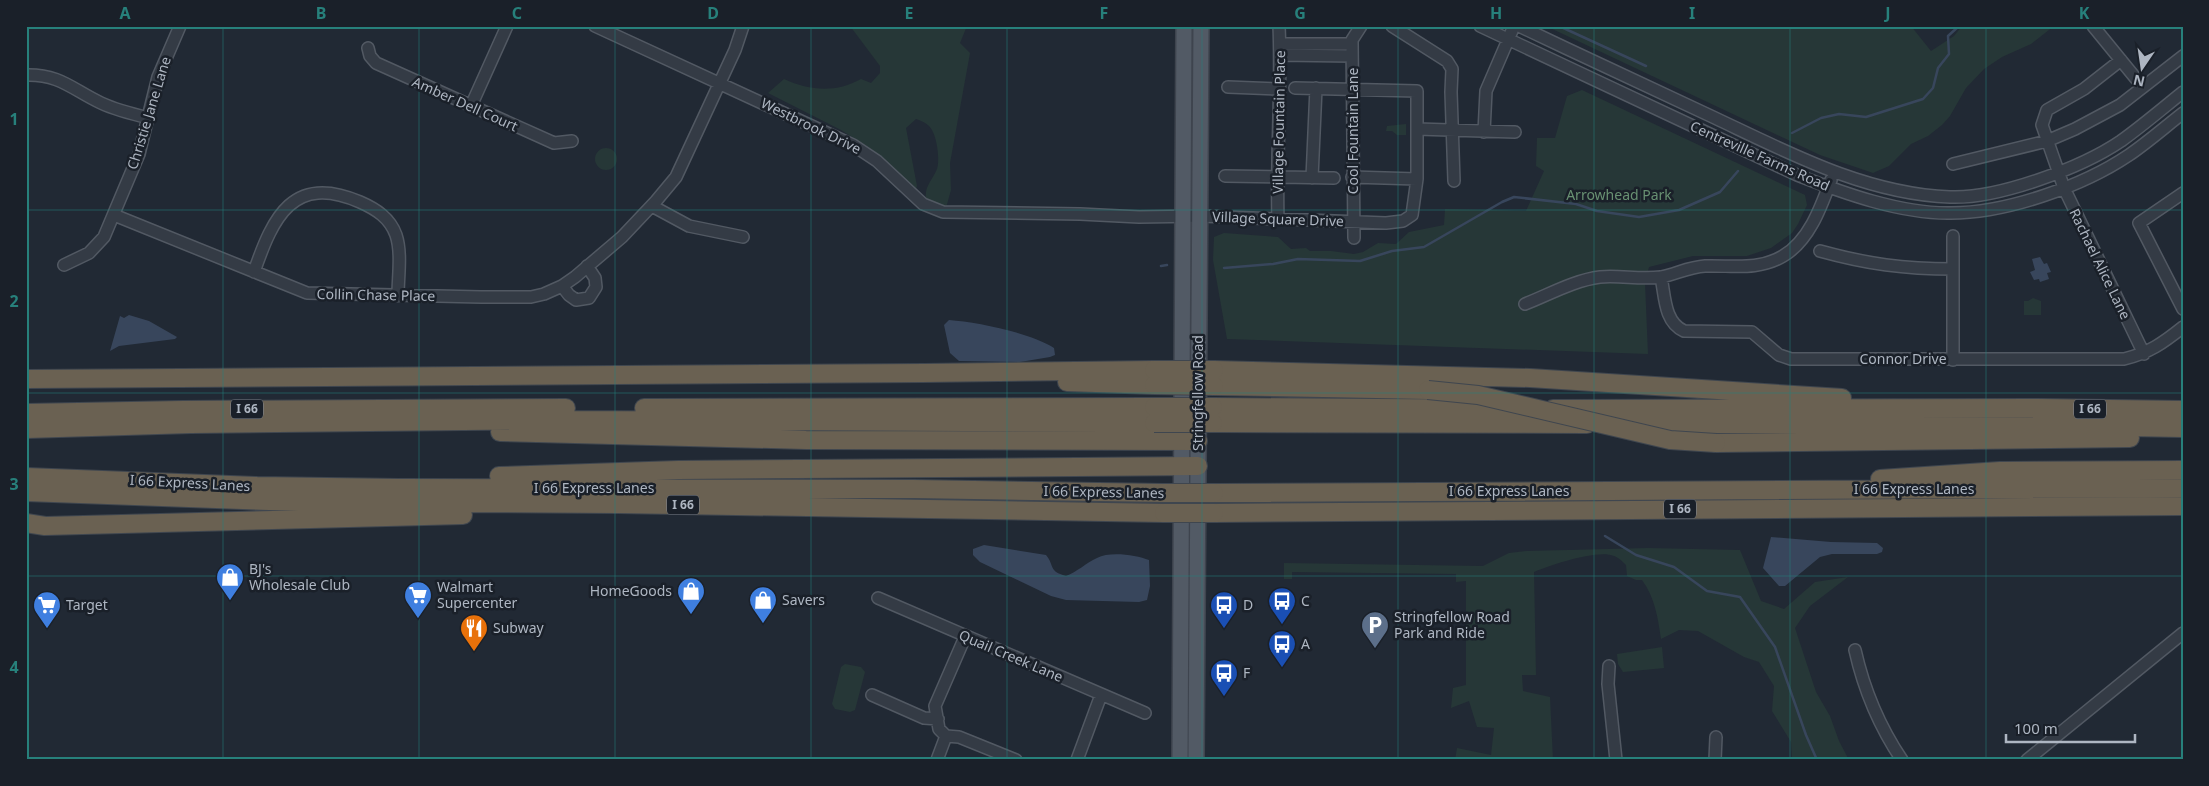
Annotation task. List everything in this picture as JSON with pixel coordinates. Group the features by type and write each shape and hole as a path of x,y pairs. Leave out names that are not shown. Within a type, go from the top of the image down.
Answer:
{"highway":[{"path":"26,377 52,379 924,373 1154,378 1530,378 1997,408"},
{"path":"1214,378 1428,390 1478,395 1670,440 1716,443 2183,437"},
{"name":"I 66","path":"26,413 212,410 1213,415 1997,408 2183,410"},
{"path":"26,429 191,424 1154,415"},
{"path":"1213,415 2183,428"},
{"path":"410,423 462,431 716,439 1189,441"},
{"path":"257,486 313,479 536,476 678,470 1189,467"},
{"path":"1697,490 2000,471 2183,470"},
{"name":"I 66 Express Lanes","path":"26,476 257,486 914,489 1164,493 2183,488"},
{"name":"I 66","path":"26,492 298,502 618,504 1164,513 2183,507"},
{"path":"26,529 45,526 540,514 618,504"},
{"path":"26,523 45,526"}],"main road":[{"name":"Stringfellow Road","path":"1184,26 1183,216 1196,760"},
{"name":"Stringfellow Road","path":"1189,441 1200,216 1202,26"},
{"name":"Stringfellow Road","path":"1180,760 1189,467"}],"street":[{"name":"Christie Jane Lane","path":"64,265 89,253 104,237 139,154 158,76 180,26"},
{"path":"471,106 507,26"},
{"name":"Westbrook Drive","path":"595,26 866,152 883,166 913,197 923,204 943,212 1200,216"},
{"name":"Collin Chase Place","path":"114,215 307,293 531,297 544,294 562,286 622,236 652,206 676,177 735,50 743,26"},
{"name":"Village Fountain Place","path":"1278,218 1279,26"},
{"name":"Cool Fountain Lane","path":"1354,238 1352,40 1361,26"},
{"path":"1392,26 1447,61 1452,69 1450,92 1454,180"},
{"name":"Centreville Farms Road","path":"1480,26 1788,171 1828,187 1892,206 1951,213 1992,208 2038,197 2064,188 2129,155 2183,113"},
{"path":"1484,132 1486,91 1514,26"},
{"name":"Centreville Farms Road","path":"1519,26 1834,172 1895,190 1951,197 1990,192 2034,182 2058,172 2120,142 2183,92"},
{"path":"2093,26 2142,86"},
{"path":"1280,49 1352,44"},
{"name":"Amber Dell Court","path":"368,48 370,56 376,63 554,143 572,141"},
{"path":"1280,49 1352,56"},
{"path":"1953,164 2047,141 2075,129 2120,104 2183,56"},
{"name":"Rachael Alice Lane","path":"2121,60 2084,89 2047,110 2042,126 2064,188 2144,354"},
{"path":"26,75 53,77 68,83 113,109 149,118"},
{"path":"1228,87 1279,89"},
{"path":"1295,88 1352,89"},
{"path":"1312,178 1316,88"},
{"name":"Village Square Drive","path":"1200,216 1355,222 1403,221 1412,215 1417,179 1417,91 1352,89"},
{"path":"1418,130 1515,132"},
{"path":"1525,304 1587,280 1600,277 1661,277 1682,269 1705,266 1744,268 1766,263 1784,256 1801,241 1814,220 1834,172"},
{"path":"1225,176 1334,178"},
{"path":"1352,177 1417,179"},
{"path":"254,272 274,221 297,199 312,192 346,196 373,208 384,216 396,234 399,248 398,296"},
{"path":"2183,193 2139,223 2183,309"},
{"path":"652,206 689,226 743,237"},
{"path":"1953,236 1953,360"},
{"path":"1820,251 1861,262 1908,269 1953,269"},
{"path":"562,286 576,300 589,298 596,287 595,278 587,266"},
{"name":"Connor Drive","path":"1661,277 1670,317 1675,327 1684,331 1752,332 1779,355 1791,359 1953,360 2032,357 2124,359 2144,354 2164,343 2183,327"},
{"name":"Quail Creek Lane","path":"878,598 1144,713"},
{"path":"2028,760 2183,633"},
{"path":"965,637 935,706 939,729 946,736 959,737 1016,760"},
{"path":"1856,650 1861,675 1875,713 1902,760"},
{"path":"1609,666 1608,684 1616,760"},
{"path":"1077,760 1101,695"},
{"path":"872,696 924,718 938,719"},
{"path":"937,760 946,736"},
{"path":"1716,737 1716,760"}],"green space":[{"path":"850,26 967,26 960,43 970,53 950,163 951,190 946,208 926,198 926,190 937,169 938,149 931,128 925,123 916,119 906,128 917,186 915,191 868,147 841,130 768,93 784,79 803,86 823,89 842,87 861,79 871,83 880,73 880,66"},
{"path":"1546,26 1911,26 1931,51 1954,36 1962,26 2054,26 2031,44 2002,57 1984,69 1966,88 1950,116 1942,125 1928,136 1911,144 1889,166 1873,173 1820,155"},
{"name":"Arrowhead Park","path":"1582,90 1805,195 1807,205 1798,224 1792,233 1771,248 1747,256 1693,256 1649,267 1645,283 1648,354 1227,339 1213,260 1214,237 1224,233 1278,237 1291,249 1306,248 1310,251 1354,254 1363,252 1378,243 1396,244 1409,232 1444,225 1445,209 1526,211 1544,171 1536,166 1537,138 1555,138 1567,96"},
{"path":"1406,124 1406,135 1397,135 1392,131 1386,131 1387,126"},
{"path":"606,148 616,155 617,159 610,169 606,170 596,163 595,159 602,149"},
{"path":"2033,298 2041,301 2041,315 2024,315 2024,301"},
{"path":"1648,548 1740,550 1761,601 1784,609 1815,582 1848,577 1810,606 1795,628 1816,692 1830,716 1839,741 1849,760 1792,760 1791,742 1772,711 1774,686 1759,662 1744,657 1698,631 1679,630 1661,639 1659,623 1650,594 1642,580 1636,580 1627,576 1626,565 1614,556 1607,554 1586,556 1534,572 1536,675 1522,675 1523,691 1550,697 1553,760 1455,760 1457,748 1491,755 1494,728 1477,727 1469,701 1451,708 1453,688 1466,685 1466,581 1456,582 1456,574 1292,572 1292,579 1284,579 1284,563 1483,566 1509,553 1527,551"},
{"path":"1662,647 1664,668 1623,672 1618,664 1617,654"},
{"path":"845,664 861,667 865,672 855,710 850,712 835,709 832,704 841,667"}],"water":[{"path":"2040,257 2044,264 2047,263 2051,272 2047,273 2049,279 2040,282 2039,279 2034,280 2030,272 2035,270 2032,259"},
{"path":"129,315 149,321 177,337 175,339 119,346 110,351 120,316 124,318"},
{"path":"949,320 974,323 1018,333 1054,348 1055,355 1020,362 959,361 950,353 944,325"},
{"path":"1771,537 1831,542 1877,543 1883,548 1882,552 1877,554 1832,554 1820,557 1785,586 1779,586 1763,568"},
{"path":"984,545 1046,555 1054,570 1066,576 1102,556 1123,554 1149,560 1150,586 1147,600 1139,602 1066,600 1051,596 980,562 973,555 973,549"}],"waterway":[{"path":"1559,26 1646,66"},
{"path":"1792,133 1821,118 1839,114 1866,117 1923,99 1933,88 1938,68 1949,54 1948,36 1959,26"},
{"path":"1224,268 1273,264 1298,259 1360,261 1392,251 1424,247 1514,197 1576,204 1597,211 1639,217 1679,210 1720,192 1738,171"},
{"path":"1161,266 1167,265"},
{"path":"1605,536 1636,555 1674,567 1707,591 1740,597 1775,647 1806,735 1817,760"}],"place":[{"name":"BJ's Wholesale Club","path":"230,601"},
{"name":"HomeGoods","path":"691,615"},
{"name":"Walmart Supercenter","path":"418,619"},
{"name":"Savers","path":"763,624"},
{"name":"C","path":"1282,625"},
{"name":"Target","path":"47,629"},
{"name":"D","path":"1224,629"},
{"name":"Stringfellow Road Park and Ride","path":"1375,649"},
{"name":"Subway","path":"474,652"},
{"name":"A","path":"1282,668"},
{"name":"F","path":"1224,697"}]}
